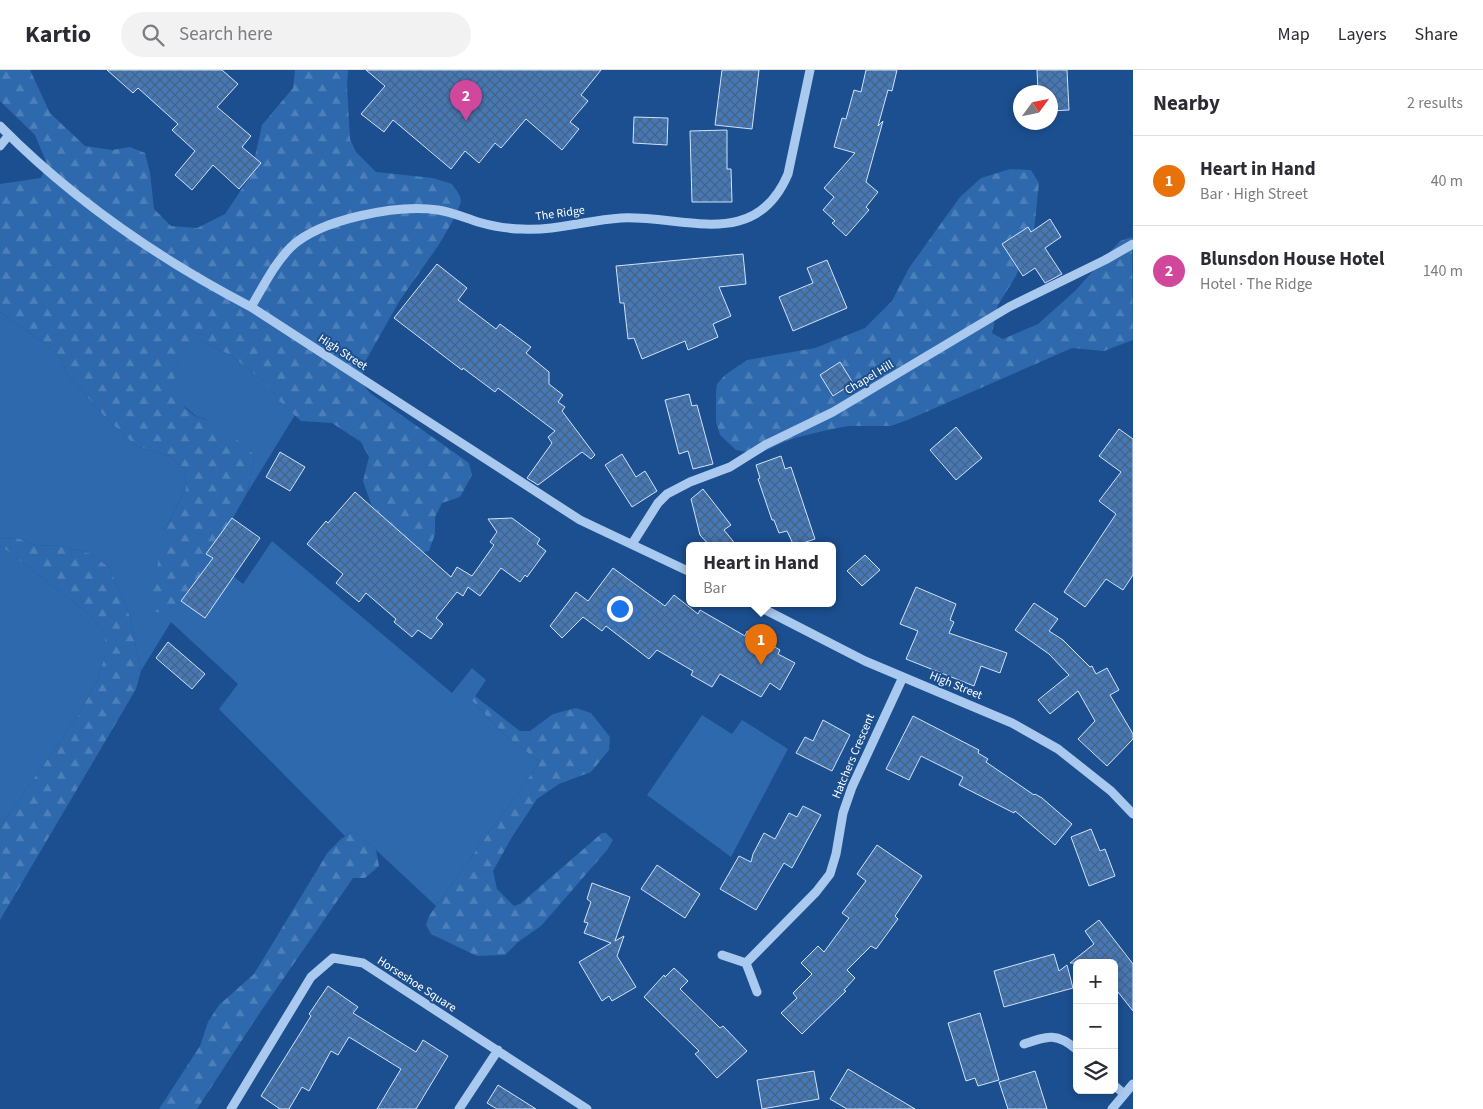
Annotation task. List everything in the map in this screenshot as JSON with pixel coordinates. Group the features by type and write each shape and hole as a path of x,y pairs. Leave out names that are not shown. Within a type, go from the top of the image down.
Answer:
{"street":[{"name":"The Ridge","path":"251,307 280,259 299,240 325,227 344,221 405,208 440,210 491,226 523,230 620,218 660,219 716,225 729,224 749,218 772,200 784,183 791,162 810,70"},
{"name":"High Street","path":"0,126 69,188 140,241 212,286 251,307 580,520 686,570"},
{"path":"0,146 9,135"},
{"name":"Chapel Hill","path":"632,544 658,503 666,494 690,482 730,467 765,444 833,412 1009,307 1105,260 1133,244"},
{"name":"High Street","path":"760,607 856,657 1012,723 1058,749 1111,791 1133,814"},
{"name":"Hatchers Crescent","path":"746,963 816,892 830,874 836,854 843,813 852,787 903,677"},
{"path":"722,955 746,963 757,992"},
{"name":"Horseshoe Square","path":"231,1109 311,977 333,958 363,963 587,1109"},
{"path":"1024,1044 1045,1037 1060,1038 1076,1049"},
{"path":"459,1109 498,1050"},
{"path":"1112,1109 1133,1084"},
{"path":"1118,1089 1124,1094"}],"green space":[{"path":"0,70 30,70 50,113 85,146 112,150 130,147 145,153 150,173 154,209 171,226 197,228 225,214 251,175 262,125 293,88 295,70 348,70 350,139 356,152 376,172 433,178 452,184 460,196 461,202 455,217 438,246 400,300 365,362 361,382 370,393 469,463 472,475 460,497 442,503 435,517 435,534 429,551 418,553 399,539 372,507 363,481 369,457 361,442 332,423 301,421 280,402 267,384 232,356 200,340 192,343 182,354 174,379 176,393 188,411 199,418 208,420 228,433 255,456 247,493 201,575 181,606 173,613 154,612 152,592 165,529 186,489 185,470 170,456 136,446 105,417 67,374 60,357 47,345 0,312 0,184 41,178 47,164 35,135 0,101"},
{"path":"1010,169 1031,170 1039,183 1034,231 1016,276 998,305 992,333 1003,339 1038,324 1075,291 1120,241 1132,237 1133,340 1104,351 1072,348 891,426 848,426 823,431 791,439 758,454 736,450 720,435 716,422 716,392 717,384 725,375 747,360 815,348 865,328 892,301 909,268 960,197 981,178"},
{"path":"0,312 47,345 60,357 67,374 105,417 136,446 170,456 185,470 186,489 165,529 201,575 210,557 243,584 272,541 452,693 472,668 486,680 472,701 505,735 540,762 436,906 353,831 345,836 219,709 238,684 171,622 141,671 130,617 110,568 89,553 60,546 35,545 17,538 0,539"},
{"path":"200,340 232,356 267,384 280,402 295,415 247,493 255,456 206,419 197,417 179,402 174,387 174,374 181,354 190,343"},
{"path":"17,538 35,545 60,546 89,553 110,568 130,617 141,671 136,689 0,920 0,827 79,714 98,679 105,655 105,632 84,610 0,545 0,539"},
{"path":"0,545 84,610 105,632 105,655 98,679 79,714 0,827"},
{"path":"475,696 520,731 530,731 553,714 576,708 591,713 610,737 609,750 591,772 559,784 537,799 512,837 493,871 497,889 514,906 520,904 602,833 606,833 613,840 607,850 541,926 518,942 505,955 477,956 431,934 426,925 429,916 540,762 505,735 472,701"},
{"path":"702,715 732,734 742,720 788,749 731,857 647,795"},
{"path":"353,831 376,850 379,866 365,878 353,878 259,1014 197,1109 159,1109 200,1046 208,1022 219,1005 254,974 328,852 341,839"}],"building":[{"path":"107,70 222,70 238,84 217,107 251,136 242,147 261,163 239,189 213,165 192,190 175,175 195,151 172,130 178,124 138,88 133,93"},
{"path":"366,70 601,70 581,95 588,101 570,122 579,129 562,150 526,119 501,148 495,143 479,163 465,151 451,169 393,120 384,132 361,114 385,86"},
{"path":"722,70 759,70 752,129 715,125"},
{"path":"866,70 897,70 892,91 888,90 878,126 883,121 866,182 878,192 866,207 869,210 846,236 832,223 835,221 823,210 834,197 824,188 855,153 834,147 842,118 846,119 854,90 861,92"},
{"path":"1037,70 1067,70 1069,110 1058,111 1058,85 1038,85"},
{"path":"634,117 668,118 667,145 633,143"},
{"path":"727,130 727,169 731,169 732,202 692,202 690,131"},
{"path":"1050,219 1061,237 1045,248 1062,274 1045,283 1035,268 1023,276 1002,244 1028,227 1031,232"},
{"path":"743,254 746,284 719,287 731,316 713,324 718,337 688,350 685,341 642,359 634,338 628,339 624,303 620,303 616,266"},
{"path":"827,260 847,308 793,331 779,297 813,283 807,268"},
{"path":"437,264 467,288 458,300 496,329 500,324 531,347 526,353 549,372 549,384 563,395 558,402 565,407 562,411 595,455 591,459 582,452 538,485 527,478 552,443 548,437 555,431 498,388 495,392 463,368 462,370 394,318"},
{"path":"840,362 853,383 833,396 820,375"},
{"path":"689,394 692,406 697,405 713,464 693,469 688,451 679,454 665,400"},
{"path":"956,427 982,458 956,480 930,450"},
{"path":"1119,429 1133,439 1133,575 1123,590 1106,579 1085,607 1064,592 1116,514 1099,501 1121,472 1099,456"},
{"path":"280,452 305,467 290,491 266,477"},
{"path":"622,454 636,477 645,471 657,491 632,507 605,465"},
{"path":"781,456 785,469 791,467 815,539 806,542 792,542 787,531 779,533 774,520 772,520 758,479 760,478 756,465"},
{"path":"703,489 731,525 724,530 734,542 706,542 700,535 691,499"},
{"path":"355,492 451,577 457,567 472,576 494,545 490,542 497,532 488,519 512,518 540,539 537,544 546,551 527,577 525,575 520,582 501,568 480,596 468,587 463,596 457,592 436,618 443,624 431,639 418,630 412,637 394,622 396,619 366,593 359,602 336,583 343,574 307,544 326,521 328,523"},
{"path":"232,518 260,538 205,618 181,601 213,558 206,554"},
{"path":"865,555 880,570 862,586 847,571"},
{"path":"613,568 665,606 674,595 686,604 686,607 689,607 698,614 700,610 745,636 747,631 780,650 778,654 795,663 780,690 770,683 761,697 720,674 712,687 691,675 693,671 657,650 649,659 606,626 602,631 583,617 562,638 550,626 576,592 588,601"},
{"path":"916,587 956,604 950,620 954,622 949,633 1007,653 1000,673 981,666 974,686 906,659 918,631 900,624"},
{"path":"1034,603 1058,619 1049,631 1063,640 1090,667 1092,666 1096,674 1107,668 1119,690 1110,695 1133,734 1133,739 1107,766 1078,739 1095,721 1078,691 1050,714 1038,700 1069,675 1049,654 1015,630"},
{"path":"168,642 205,674 192,689 156,658"},
{"path":"913,716 979,750 978,753 988,759 986,762 1034,795 1042,798 1072,824 1055,845 1015,811 1014,813 959,785 963,777 921,756 909,780 886,769"},
{"path":"823,720 850,735 832,771 796,753 805,737 813,741"},
{"path":"803,806 821,815 792,868 784,863 756,910 720,889 739,856 751,862 764,833 775,839 789,813 797,817"},
{"path":"1091,829 1100,851 1105,849 1115,876 1089,886 1071,837"},
{"path":"877,845 922,876 895,916 898,919 876,949 871,946 847,970 855,978 844,990 846,991 802,1034 781,1013 797,998 793,993 812,974 801,963 818,946 824,952 849,918 842,913 866,881 857,874"},
{"path":"657,865 700,894 685,918 641,889"},
{"path":"592,883 630,897 615,941 624,936 617,956 636,987 612,1001 609,996 602,1001 579,962 611,943 584,933 588,923 584,922 591,902 587,899"},
{"path":"1099,920 1133,964 1133,1011 1118,992 1118,959 1075,959 1094,944 1085,931"},
{"path":"1054,954 1059,971 1067,965 1073,988 1004,1007 994,971"},
{"path":"674,968 688,981 680,989 720,1028 723,1026 747,1051 717,1078 695,1054 699,1051 644,997 664,975 665,977"},
{"path":"328,986 358,1007 353,1013 416,1052 423,1040 448,1056 416,1109 377,1109 401,1069 349,1037 338,1055 331,1051 309,1091 302,1087 289,1109 280,1109 261,1096 311,1016 309,1014"},
{"path":"980,1013 999,1080 978,1086 975,1078 966,1081 948,1023"},
{"path":"848,1069 915,1109 847,1109 830,1099"},
{"path":"814,1071 819,1099 762,1109 757,1080"},
{"path":"1035,1071 1047,1109 1008,1109 999,1082"},
{"path":"498,1085 536,1109 497,1109 487,1103"}],"place":[{"name":"Blunsdon House Hotel","path":"466,121"},
{"name":"Heart in Hand","path":"761,665"}]}
